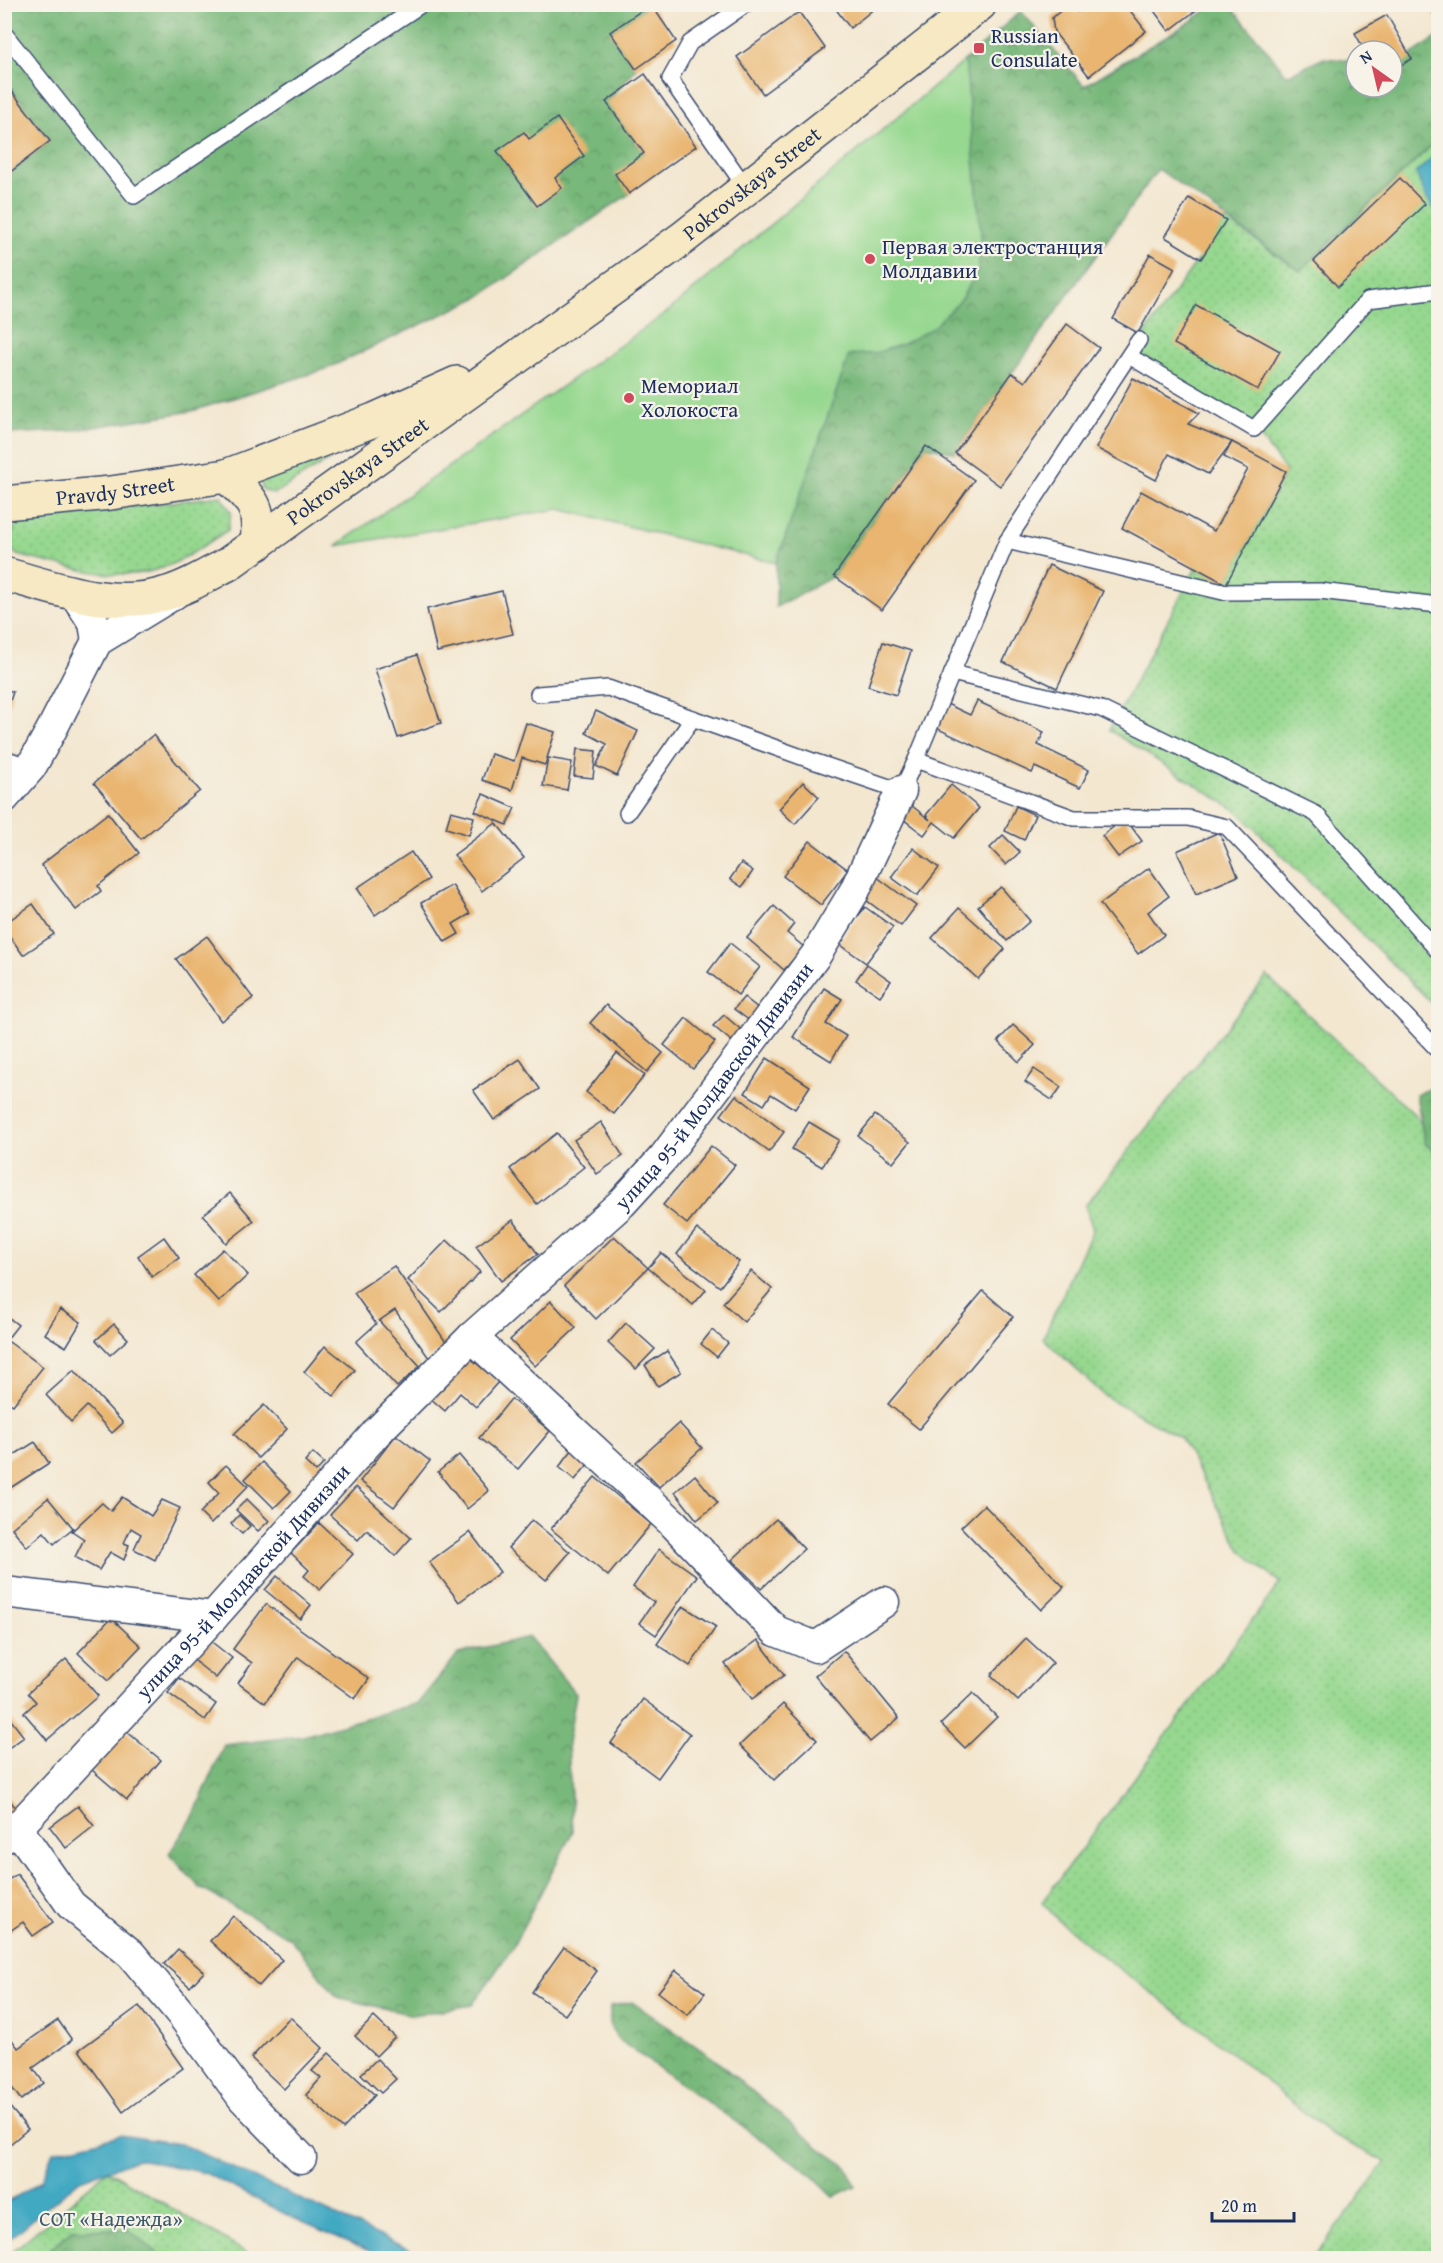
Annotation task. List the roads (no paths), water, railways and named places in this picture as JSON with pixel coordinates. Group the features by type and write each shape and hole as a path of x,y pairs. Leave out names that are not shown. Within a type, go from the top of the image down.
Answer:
{"main road":[{"name":"Pokrovskaya Street","path":"195,581 228,564 257,544 683,238 972,7"},
{"name":"Pokrovskaya Street","path":"226,476 374,420 519,356"},
{"name":"Pravdy Street","path":"4,503 111,493 226,476"},
{"path":"226,476 253,501 260,522 257,544"},
{"path":"4,574 74,593 130,600 164,594 195,581"}],"street":[{"path":"4,798 18,763 52,729 97,641 195,581"},
{"path":"74,593 94,623 97,641"},
{"name":"улица 95-й Молдавской Дивизии","path":"301,2158 243,2098 182,2015 131,1954 71,1905 11,1833 213,1617 378,1431 472,1337 622,1203 664,1157 816,955 854,892 902,791"},
{"path":"472,1337 674,1524 776,1631 816,1647 884,1602"},
{"path":"4,1592 213,1617"}],"lane":[{"path":"4,33 134,196 422,4"},
{"path":"746,4 690,43 670,79 746,188"},
{"path":"1129,356 1254,429 1368,300 1438,291"},
{"path":"538,694 608,688 902,791 1007,541 1139,340"},
{"path":"1007,541 1222,592 1320,591 1438,605"},
{"path":"952,673 1101,709 1316,814 1438,951"},
{"path":"627,813 693,718"},
{"path":"916,760 1074,818 1188,818 1227,827 1438,1050"}],"water":[{"path":"1438,152 1438,216 1426,197 1416,173"},
{"path":"120,2135 181,2144 428,2258 385,2258 291,2217 205,2173 138,2159 80,2180 5,2243 5,2204 41,2181 53,2152"}],"place":[{"name":"Russian Consulate","path":"979,48"},
{"name":"Первая электростанция Молдавии","path":"870,259"},
{"name":"Мемориал Холокоста","path":"629,398"}],"park label":[{"name":"СОТ «Надежда»","path":"111,2219"}]}
